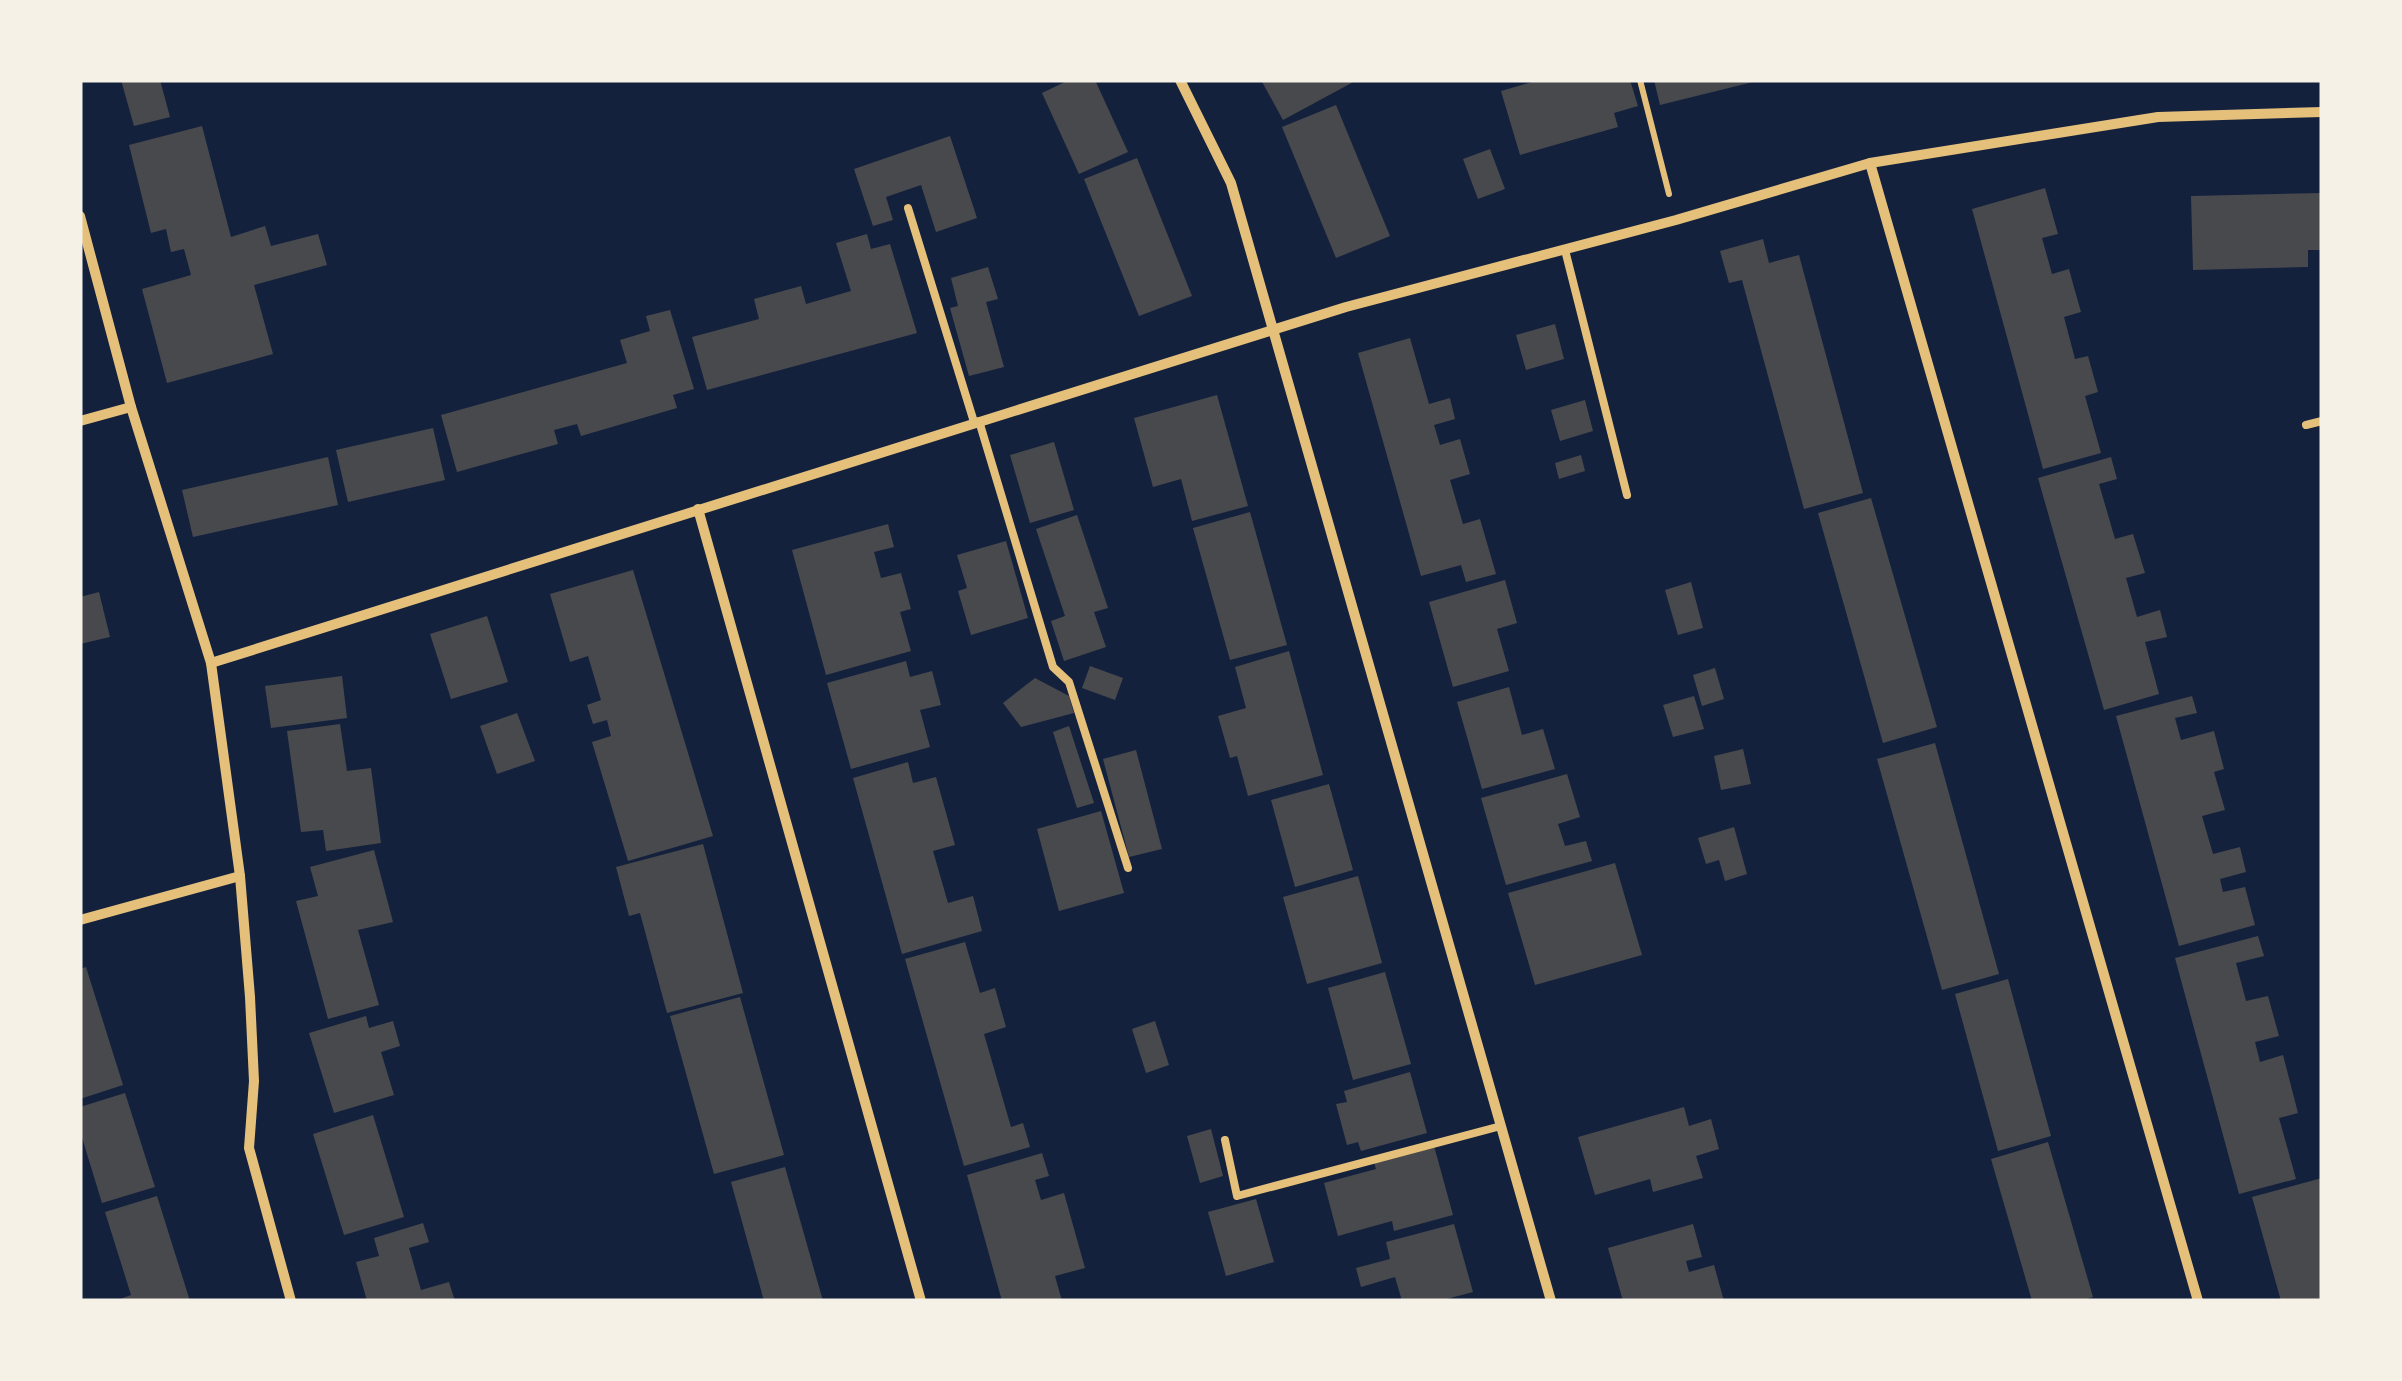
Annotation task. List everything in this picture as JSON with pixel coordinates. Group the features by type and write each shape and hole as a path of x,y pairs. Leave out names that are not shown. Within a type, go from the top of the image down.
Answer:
{"street":[{"path":"1180,80 1230,183 1551,1301"},
{"path":"211,663 1346,307 1676,220 1870,163 2158,118 2322,112"},
{"path":"1870,163 2198,1301"},
{"path":"80,216 131,407 211,663 240,876 254,1081 249,1148 291,1301"},
{"path":"80,421 131,407"},
{"path":"698,508 921,1301"},
{"path":"80,920 240,876"}],"lane":[{"path":"908,208 1052,667 1070,682 1128,868"},
{"path":"1565,250 1626,495"},
{"path":"2306,424 2322,420"},
{"path":"1225,1140 1237,1196 1501,1126"}],"path":[{"path":"1640,80 1676,220"}],"building":[{"path":"121,80 160,80 170,117 134,126"},
{"path":"1069,80 1095,80 1128,152 1079,174 1042,93"},
{"path":"1261,80 1357,80 1283,120"},
{"path":"1539,80 1630,80 1638,106 1614,113 1618,127 1520,155 1501,91"},
{"path":"1654,80 1757,80 1757,81 1660,105"},
{"path":"1336,105 1390,236 1336,258 1282,127"},
{"path":"202,126 231,237 265,226 271,246 318,234 327,265 254,285 273,354 167,383 142,289 191,275 184,249 171,252 166,229 151,233 129,145"},
{"path":"950,136 977,218 936,232 921,185 886,197 893,220 873,226 854,169"},
{"path":"1490,149 1505,189 1478,199 1463,159"},
{"path":"1137,158 1192,296 1139,316 1084,179"},
{"path":"2045,188 2058,234 2042,238 2052,274 2069,269 2081,312 2064,317 2075,359 2088,356 2098,392 2085,396 2101,453 2043,469 1972,209"},
{"path":"2322,193 2322,250 2308,250 2308,267 2193,270 2191,196"},
{"path":"867,234 871,249 890,244 917,333 707,390 692,337 759,319 754,299 801,286 806,304 851,291 836,243"},
{"path":"1763,239 1769,263 1799,255 1863,493 1804,509 1742,280 1729,283 1720,251"},
{"path":"988,267 998,299 986,302 1004,367 969,376 950,308 958,306 951,278"},
{"path":"670,310 694,389 673,395 677,408 581,436 577,424 554,430 558,444 457,472 441,415 627,363 620,340 650,331 646,316"},
{"path":"1555,324 1564,359 1526,370 1516,335"},
{"path":"1410,338 1429,404 1450,398 1455,419 1434,425 1440,445 1460,439 1470,474 1450,480 1463,524 1480,519 1496,574 1466,582 1461,565 1421,576 1358,353"},
{"path":"1217,395 1248,506 1192,521 1181,479 1153,487 1134,418"},
{"path":"1585,400 1593,431 1560,441 1551,410"},
{"path":"433,428 445,480 348,502 336,450"},
{"path":"1054,442 1074,510 1030,523 1010,455"},
{"path":"1581,455 1585,471 1559,479 1555,463"},
{"path":"328,457 338,505 193,537 182,490"},
{"path":"2111,457 2117,479 2099,484 2115,539 2133,534 2145,573 2126,578 2137,617 2160,610 2167,637 2145,642 2159,694 2104,710 2038,478"},
{"path":"1871,498 1937,727 1883,743 1818,513"},
{"path":"1250,512 1287,645 1230,660 1193,528"},
{"path":"1077,515 1108,608 1094,612 1106,647 1064,661 1051,621 1065,616 1036,529"},
{"path":"888,524 894,547 874,552 881,578 901,573 911,609 900,612 911,651 826,675 792,550"},
{"path":"1006,541 1028,618 971,635 958,591 967,588 957,555"},
{"path":"633,570 713,836 628,861 592,742 611,736 607,720 593,724 587,705 601,700 588,656 570,662 550,594"},
{"path":"1505,580 1517,623 1497,629 1509,671 1453,687 1429,602"},
{"path":"1691,582 1703,628 1678,635 1665,590"},
{"path":"99,592 110,637 80,644 80,597"},
{"path":"487,616 508,682 451,699 430,634"},
{"path":"1289,651 1323,775 1248,796 1237,756 1230,758 1218,716 1246,708 1235,667"},
{"path":"906,661 910,677 932,671 941,705 920,710 930,747 851,769 827,683"},
{"path":"1090,666 1123,678 1115,700 1082,688"},
{"path":"1715,668 1724,699 1702,706 1693,675"},
{"path":"342,676 347,718 271,728 265,686"},
{"path":"1035,678 1069,696 1074,713 1021,727 1003,703"},
{"path":"1509,687 1522,735 1543,729 1555,769 1482,789 1457,702"},
{"path":"1694,696 1704,729 1673,737 1663,705"},
{"path":"2192,696 2197,713 2175,718 2181,740 2214,731 2224,769 2214,772 2225,810 2202,816 2213,854 2240,847 2246,872 2220,879 2223,892 2245,887 2255,925 2179,946 2116,716"},
{"path":"517,713 535,761 497,774 480,726"},
{"path":"340,724 347,771 371,768 381,843 326,851 323,830 301,832 287,731"},
{"path":"1069,726 1094,803 1077,808 1053,732"},
{"path":"1935,743 1999,974 1942,990 1877,759"},
{"path":"1743,749 1751,784 1721,790 1714,756"},
{"path":"1136,750 1162,849 1129,857 1103,759"},
{"path":"908,762 913,783 936,777 955,845 933,851 948,903 973,896 982,931 902,954 853,778"},
{"path":"1567,774 1580,817 1558,824 1565,846 1586,841 1592,861 1506,885 1481,798"},
{"path":"1329,784 1353,870 1295,887 1271,800"},
{"path":"1101,811 1124,893 1059,911 1037,829"},
{"path":"1734,827 1747,874 1725,881 1719,860 1706,864 1698,838"},
{"path":"703,844 743,993 667,1013 640,913 629,916 616,867"},
{"path":"374,850 393,922 358,930 379,1005 328,1019 296,901 318,896 310,867"},
{"path":"1615,863 1642,955 1535,985 1508,893"},
{"path":"1358,876 1382,963 1307,984 1283,897"},
{"path":"2258,936 2264,956 2236,963 2246,1001 2268,996 2279,1036 2255,1042 2260,1062 2283,1055 2298,1113 2279,1118 2296,1179 2239,1194 2175,958"},
{"path":"965,942 980,993 995,988 1006,1027 984,1034 1011,1127 1023,1123 1030,1147 964,1166 905,959"},
{"path":"86,967 123,1085 80,1099 80,969"},
{"path":"1385,972 1411,1064 1353,1080 1328,988"},
{"path":"2008,979 2051,1136 1998,1151 1955,994"},
{"path":"740,997 784,1155 714,1174 670,1016"},
{"path":"366,1016 369,1028 393,1021 400,1046 381,1052 394,1095 334,1113 309,1033"},
{"path":"1155,1021 1169,1065 1146,1073 1132,1029"},
{"path":"1410,1072 1427,1133 1361,1151 1358,1142 1347,1145 1336,1104 1347,1102 1344,1091"},
{"path":"125,1093 155,1187 102,1203 80,1131 80,1107"},
{"path":"1684,1107 1689,1126 1711,1119 1719,1149 1696,1156 1703,1178 1653,1192 1650,1179 1595,1195 1578,1137"},
{"path":"373,1115 404,1217 344,1235 313,1134"},
{"path":"1211,1129 1223,1176 1200,1183 1187,1136"},
{"path":"2048,1142 2093,1297 2081,1301 2032,1301 1991,1159"},
{"path":"1434,1146 1453,1215 1394,1231 1392,1221 1338,1236 1324,1183 1376,1169 1374,1162"},
{"path":"1042,1153 1049,1176 1035,1180 1041,1200 1064,1193 1085,1268 1055,1276 1062,1301 1002,1301 967,1175"},
{"path":"785,1167 823,1301 764,1301 731,1182"},
{"path":"2322,1178 2322,1301 2281,1301 2252,1197"},
{"path":"157,1196 190,1301 115,1301 131,1295 105,1212"},
{"path":"1256,1199 1274,1262 1226,1276 1208,1212"},
{"path":"423,1223 429,1242 409,1248 421,1290 449,1282 455,1301 367,1301 356,1262 379,1256 374,1238"},
{"path":"1454,1224 1473,1292 1439,1301 1402,1301 1395,1277 1361,1287 1356,1268 1390,1259 1386,1242"},
{"path":"1693,1224 1702,1257 1686,1261 1689,1272 1714,1265 1724,1301 1623,1301 1608,1248"}]}
